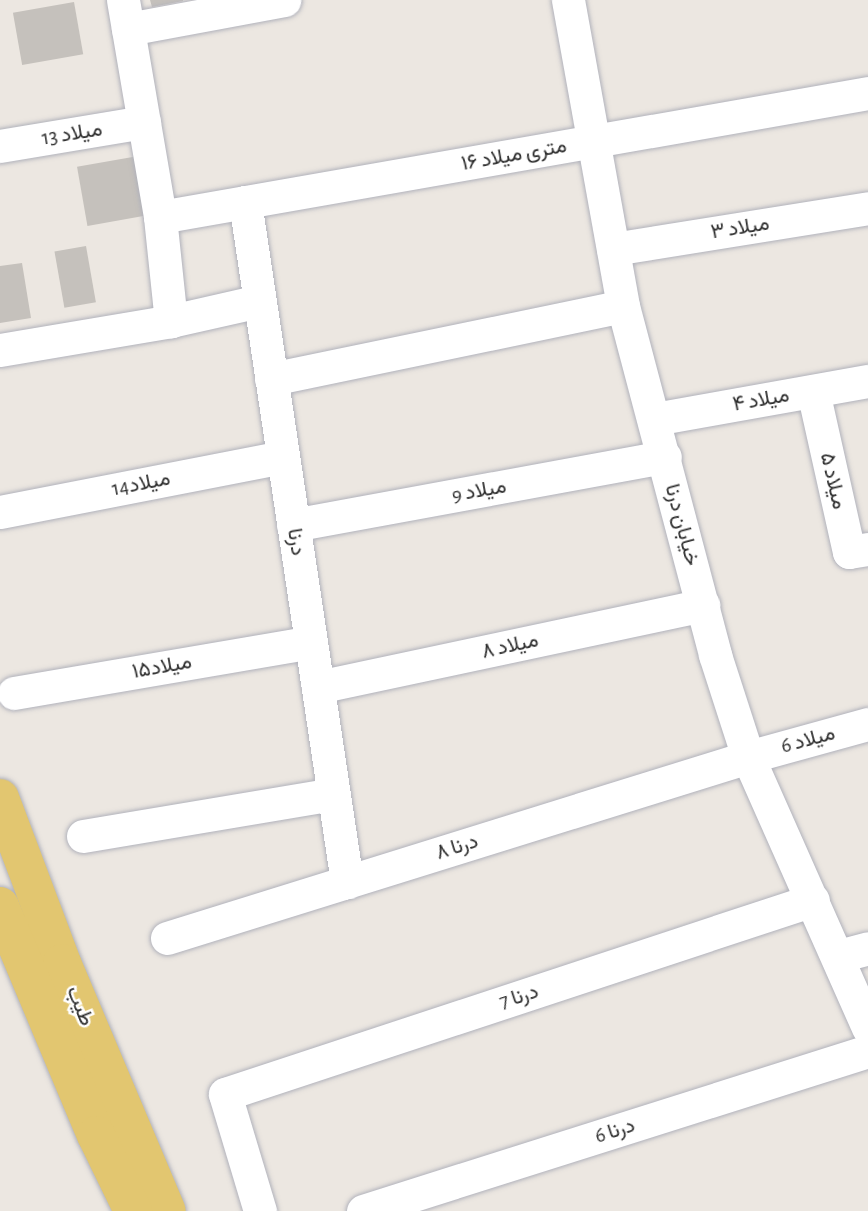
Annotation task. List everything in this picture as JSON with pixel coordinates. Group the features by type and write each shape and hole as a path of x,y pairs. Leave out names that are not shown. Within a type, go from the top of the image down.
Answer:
{"main road":[{"name":"طیب","path":"0,798 62,963 167,1211"},
{"name":"طیب","path":"0,906 96,1135 133,1211"}],"street":[{"path":"171,321 160,218 125,14 284,0"},
{"name":"خیابان درنا","path":"568,0 623,306 703,605 748,757 813,900 853,952 868,1028"},
{"name":"۱۶ متری میلاد","path":"160,218 868,93"},
{"name":"میلاد 13","path":"0,146 144,122"},
{"name":"درنا","path":"245,202 347,881"},
{"name":"میلاد ۳","path":"612,249 868,208"},
{"path":"0,351 171,321 259,301"},
{"path":"271,379 623,306"},
{"name":"میلاد ۴","path":"654,419 868,381"},
{"name":"میلاد ۵","path":"813,391 849,552 868,549"},
{"name":"میلاد14","path":"0,512 283,457"},
{"name":"میلاد 9","path":"293,525 665,457"},
{"name":"میلاد ۸","path":"318,687 703,605"},
{"name":"میلاد۱۵","path":"14,693 311,642"},
{"name":"میلاد 6","path":"748,757 868,724"},
{"name":"درنا ۸","path":"167,937 748,757"},
{"path":"83,836 334,794"},
{"name":"درنا 7","path":"260,1211 225,1094 813,900"},
{"name":"درنا 6","path":"363,1211 868,1051"}],"building":[{"path":"150,0 183,0 183,1 152,7"},
{"path":"74,2 83,54 22,65 13,13"},
{"path":"144,155 154,214 87,226 77,167"},
{"path":"86,246 96,302 64,308 54,252"},
{"path":"22,263 31,318 0,323 0,266"}]}
